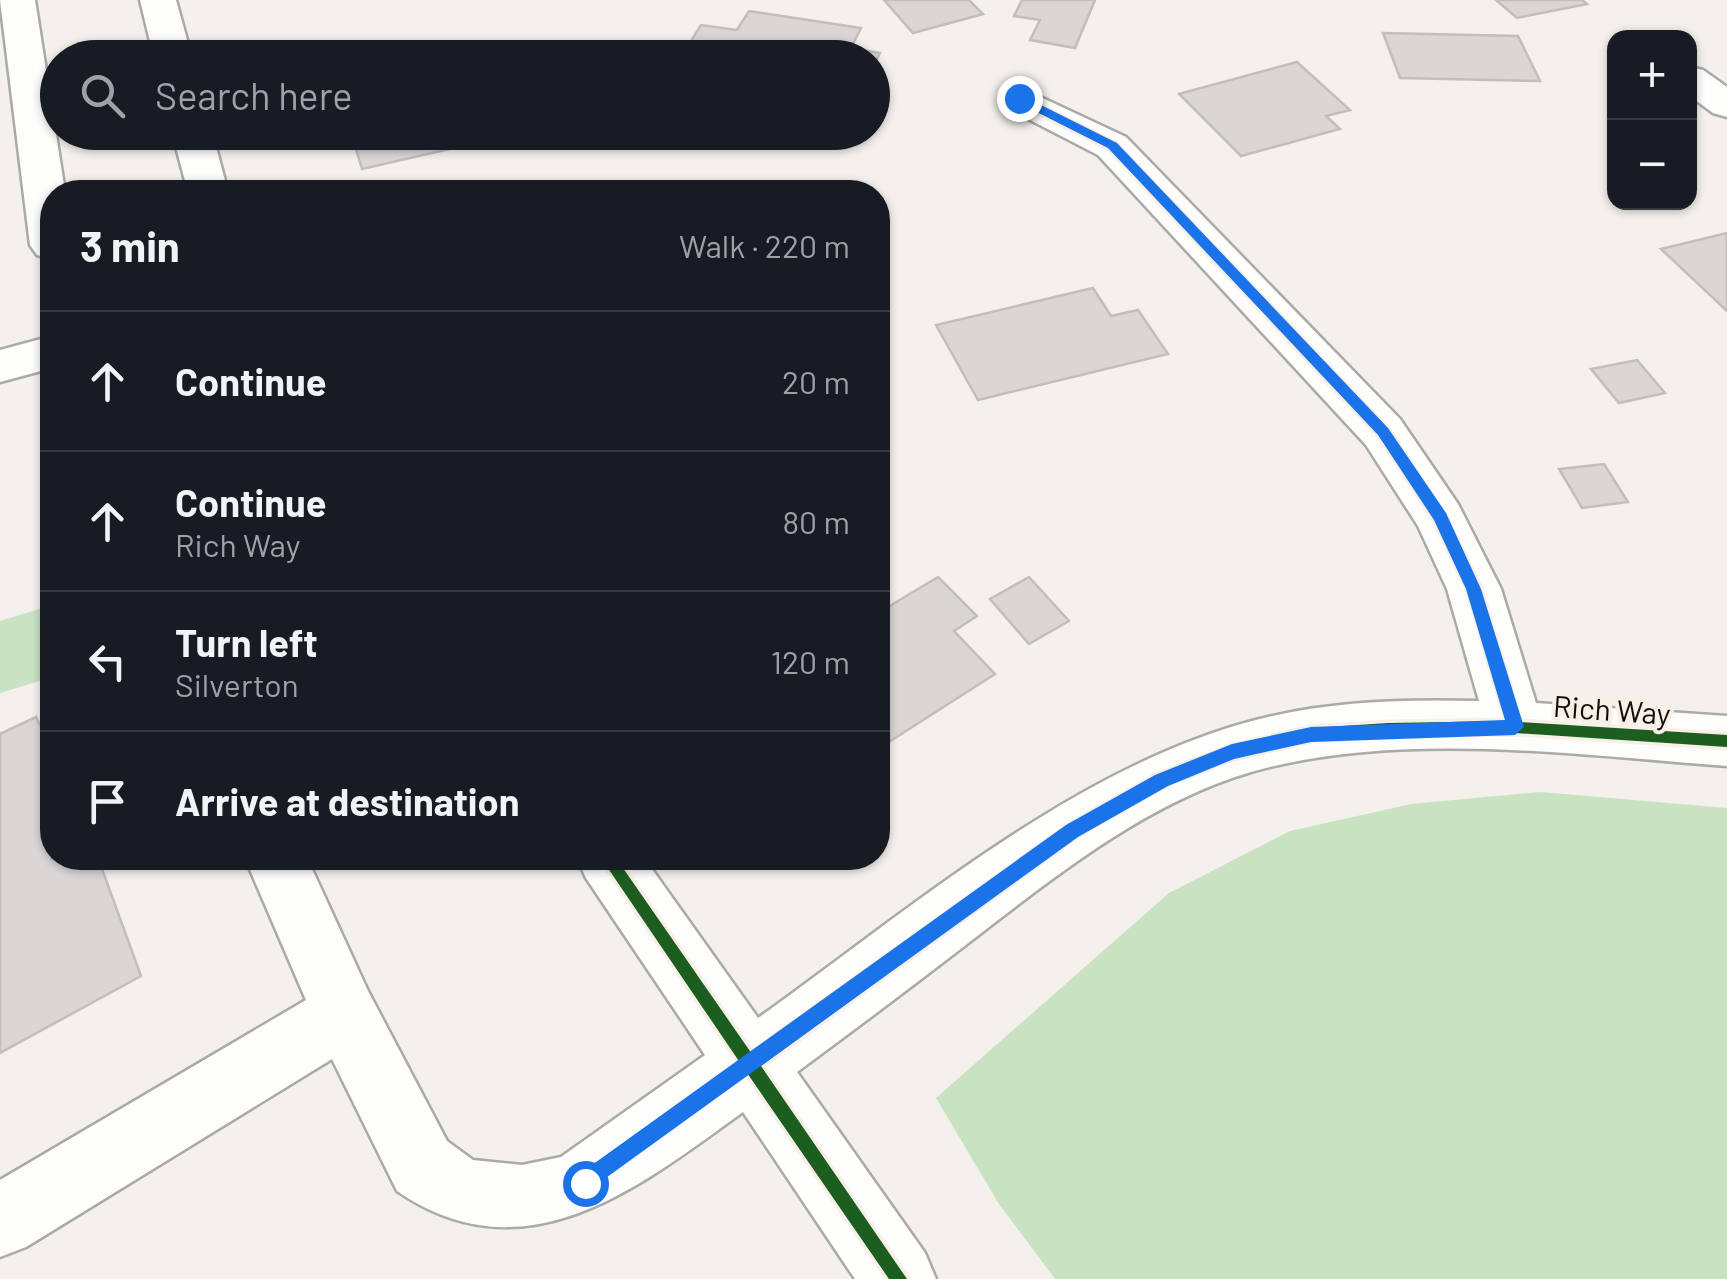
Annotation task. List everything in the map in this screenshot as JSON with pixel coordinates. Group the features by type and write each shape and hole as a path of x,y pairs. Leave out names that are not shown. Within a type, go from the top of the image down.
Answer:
{"street":[{"path":"16,0 43,180"},
{"path":"158,0 168,40"},
{"path":"1697,83 1727,105"},
{"path":"1019,98 1112,146 1383,432 1440,518 1474,589 1515,727"},
{"path":"197,150 205,180"},
{"path":"0,366 40,355"},
{"name":"Rich Way","path":"281,870 345,1014 422,1166 442,1186 494,1201 529,1201 560,1195 585,1183 1072,831 1162,780 1232,752 1311,734 1515,727 1727,741"},
{"path":"616,870 899,1279"},
{"path":"0,1220 345,1014"}],"green space":[{"path":"40,609 40,681 0,693 0,621"},
{"path":"1540,792 1727,808 1727,1279 1055,1279 999,1204 936,1098 1169,893 1290,831 1411,804"}],"building":[{"path":"884,0 969,0 983,14 913,33"},
{"path":"1022,0 1095,0 1075,48 1030,40 1040,20 1014,16"},
{"path":"1496,0 1582,0 1587,4 1517,18"},
{"path":"749,11 861,28 855,40 692,40 701,25 737,30"},
{"path":"1383,33 1518,36 1540,81 1400,78"},
{"path":"1297,62 1350,110 1326,116 1340,129 1241,156 1179,94"},
{"path":"356,150 445,150 362,169"},
{"path":"1727,233 1727,311 1661,249"},
{"path":"1093,288 1111,316 1138,310 1168,354 978,400 936,325"},
{"path":"1637,360 1665,393 1619,403 1591,369"},
{"path":"1604,464 1628,502 1582,508 1559,469"},
{"path":"938,577 977,616 954,631 995,674 890,741 890,606"},
{"path":"1029,577 1069,621 1029,644 990,599"},
{"path":"36,717 40,725 40,870 102,870 141,976 0,1053 0,734"}],"cycle path":[{"path":"1019,99 1112,146 1383,432 1440,518 1474,589 1515,727"},
{"path":"750,1065 1072,831 1161,780 1233,752 1311,734 1388,729 1515,727 1727,741"},
{"path":"616,870 899,1279"}],"route":[{"path":"585,1183 1072,831 1162,780 1232,752 1311,734 1515,727 1474,589 1440,518 1383,432 1112,146 1019,98"}]}
